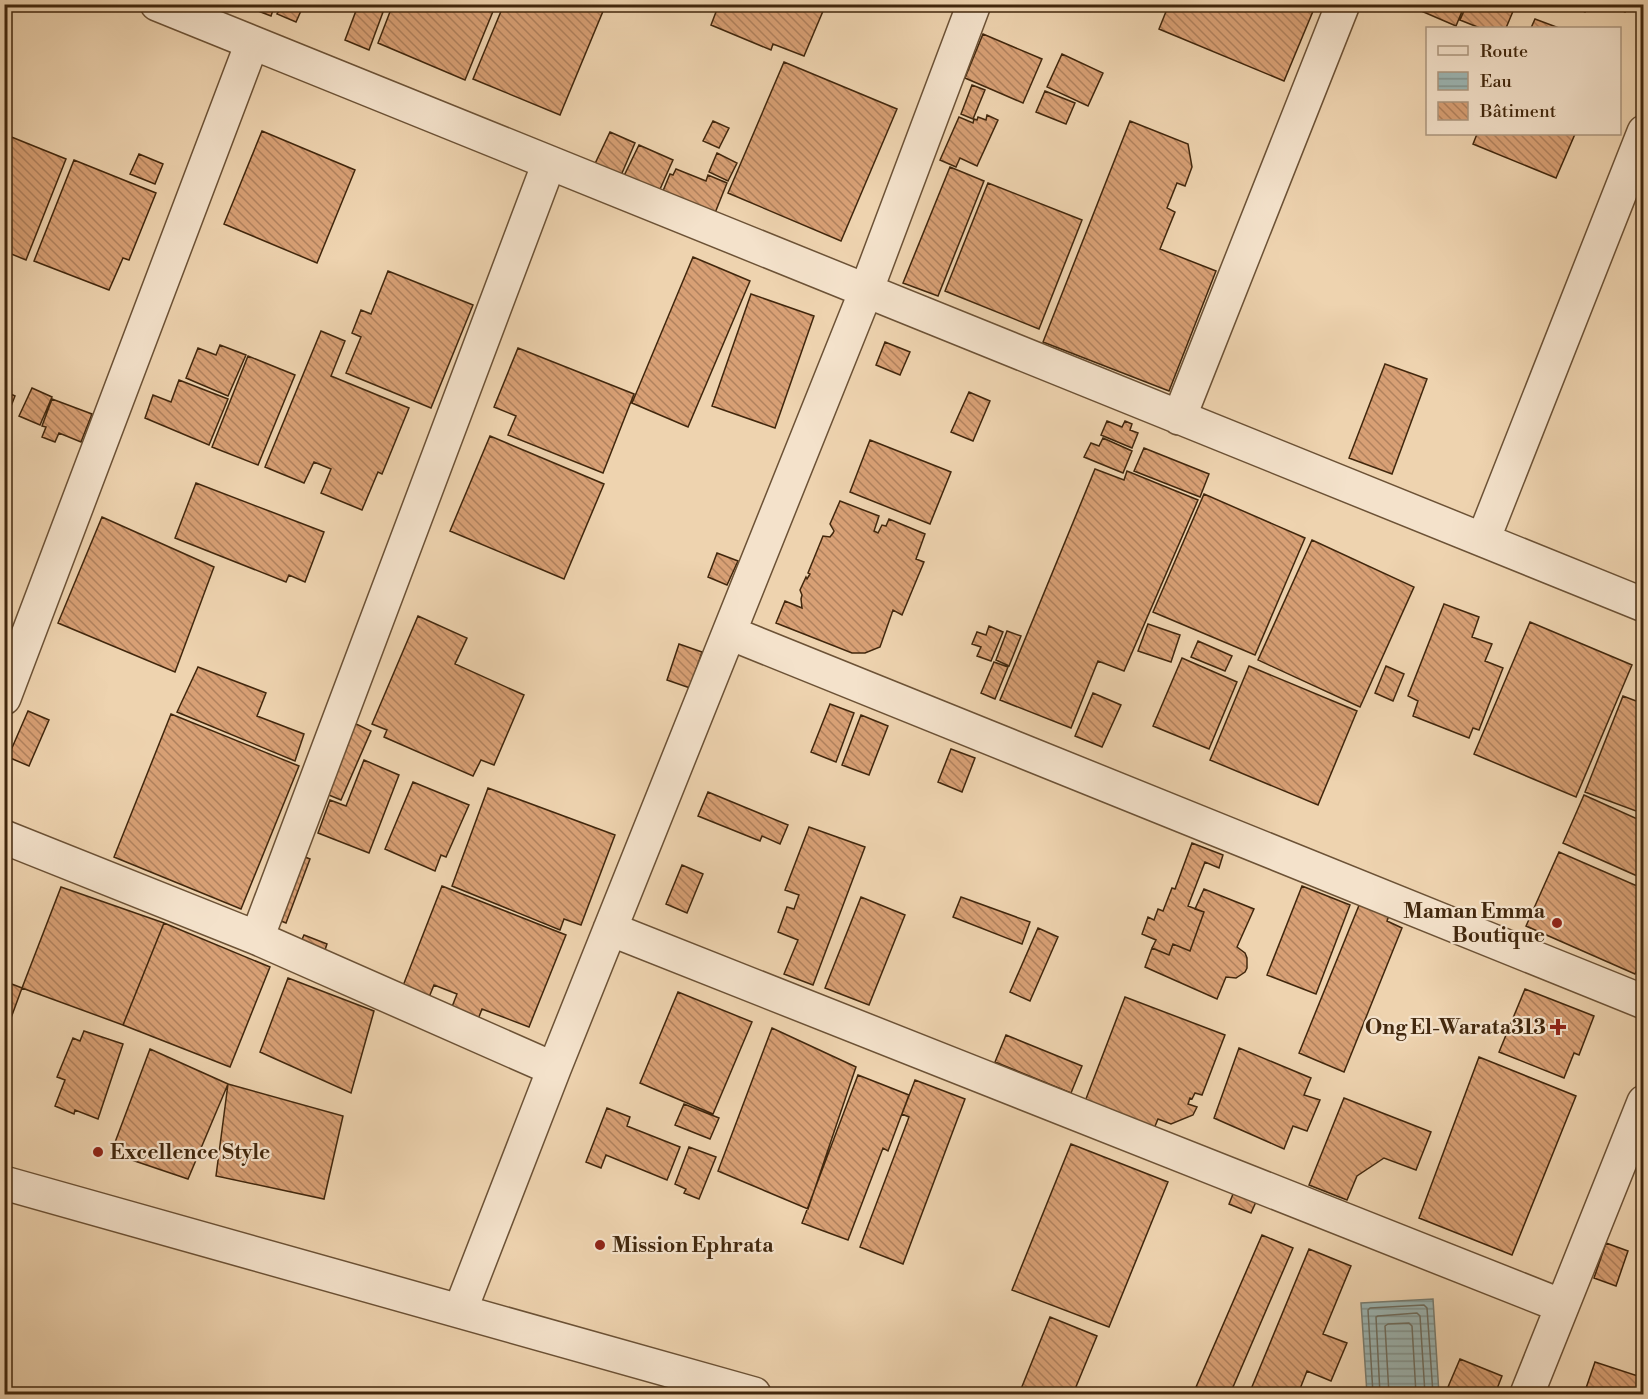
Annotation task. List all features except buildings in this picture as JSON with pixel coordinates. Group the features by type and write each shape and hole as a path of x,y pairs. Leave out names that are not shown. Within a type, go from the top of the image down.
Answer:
{"street":[{"path":"157,4 1644,605"},
{"path":"460,1311 554,1069 866,291 974,4"},
{"path":"1179,418 1343,4"},
{"path":"4,698 252,43"},
{"path":"1483,540 1644,132"},
{"path":"257,938 549,163"},
{"path":"730,633 1644,1002"},
{"path":"4,837 257,938 554,1069"},
{"path":"610,929 1562,1306"},
{"path":"1527,1395 1644,1102"},
{"path":"4,1183 754,1395"}],"water":[{"path":"1433,1299 1439,1394 1367,1394 1361,1303"}],"place":[{"name":"Maman Emma Boutique","path":"1557,923"},
{"name":"Ong El-Warata313","path":"1558,1027"},
{"name":"Excellence Style","path":"98,1152"},
{"name":"Mission Ephrata","path":"600,1245"}]}
